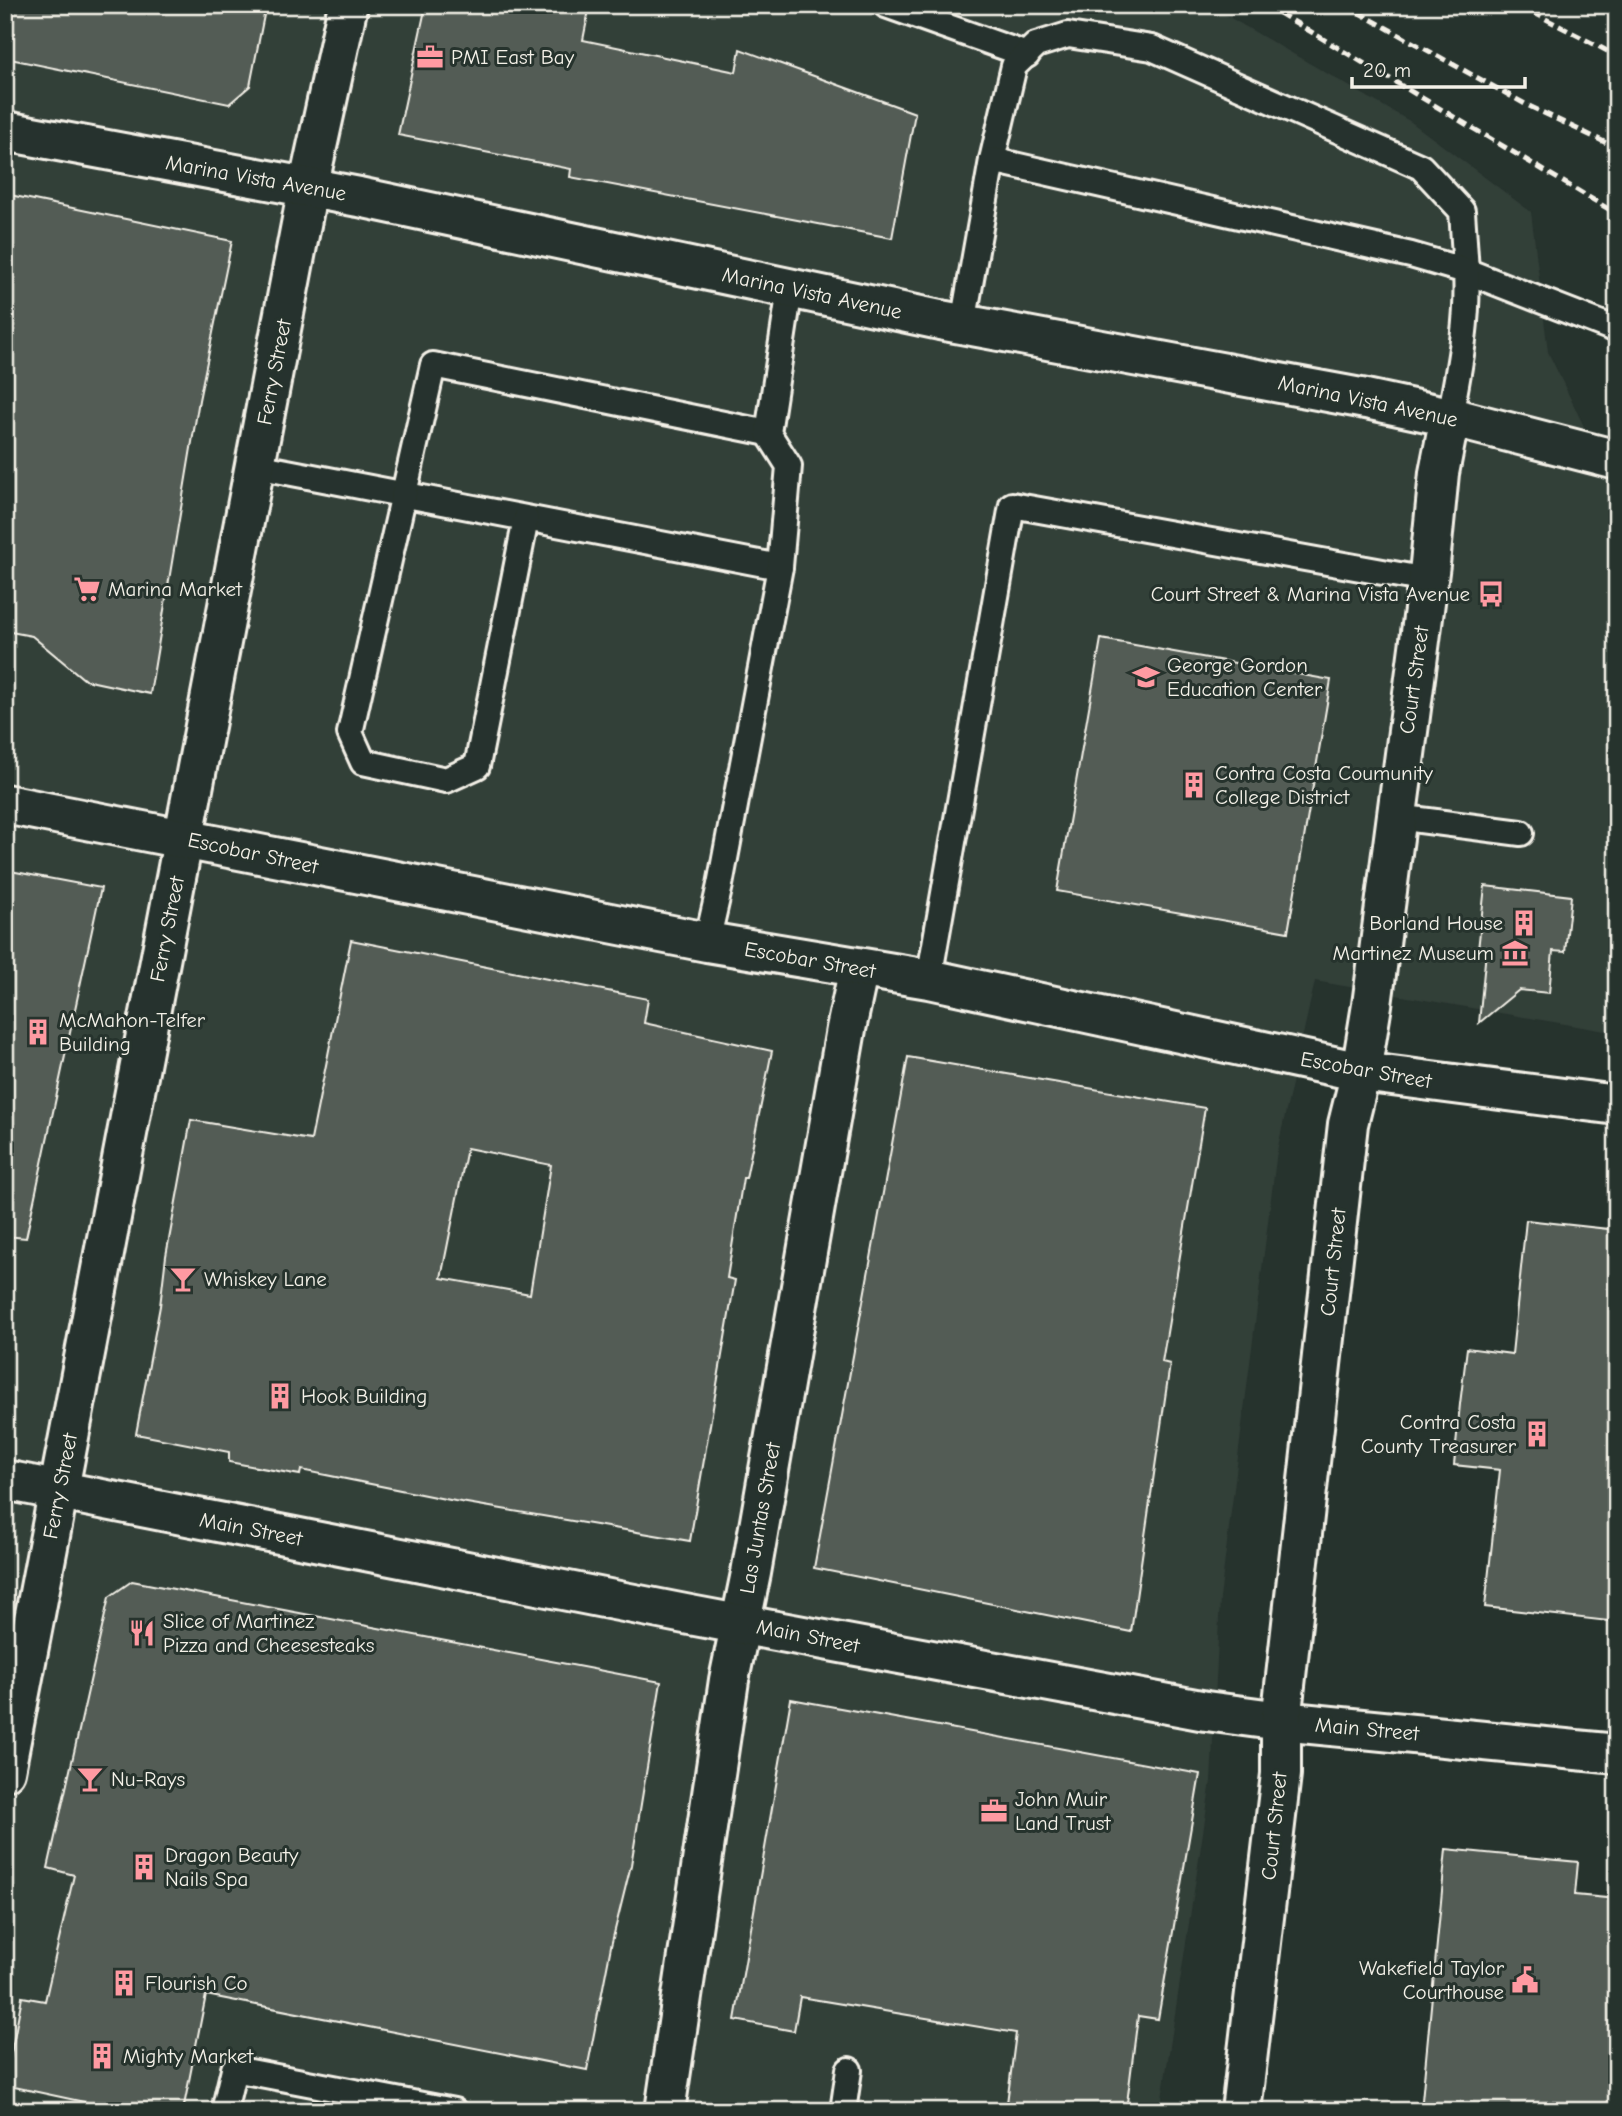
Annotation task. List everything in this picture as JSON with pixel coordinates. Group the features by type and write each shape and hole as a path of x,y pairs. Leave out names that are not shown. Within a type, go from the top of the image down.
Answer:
{"main road":[{"name":"Ferry Street","path":"5,1771 308,188 348,5"},
{"name":"Marina Vista Avenue","path":"5,131 308,188 964,324 1366,399 1450,417 1617,460"},
{"name":"Court Street","path":"1241,2111 1281,1774 1281,1721 1349,1124 1361,1072 1397,817 1439,473 1450,417"},
{"name":"Escobar Street","path":"5,804 707,942 929,979 1361,1072 1617,1105"},
{"name":"Las Juntas Street","path":"664,2111 729,1680 859,968"},
{"name":"Main Street","path":"5,1480 690,1615 1206,1711 1281,1721 1617,1754"}],"lane":[{"path":"886,5 1027,55"},
{"path":"964,324 992,160 1014,66 1037,45 1068,35 1152,48 1421,167 1462,211 1466,271 1465,342 1450,417"},
{"path":"992,160 1411,255 1466,271 1617,330"},
{"path":"707,942 780,567 789,466 768,433 790,289"},
{"path":"526,519 477,766 446,780 363,762 350,733 433,365 768,433"},
{"path":"256,466 780,567"},
{"path":"929,979 1012,505 1427,580"},
{"path":"1397,817 1521,833"},
{"path":"224,2111 234,2069 454,2111"},
{"path":"842,2111 849,2070"}],"shaded area":[{"path":"5,5 1208,5 1411,122 1531,212 1548,352 1604,468 1617,470 1617,1033 1315,981 1277,1151 1220,1598 1211,1781 1160,2111 5,2111"}],"building":[{"path":"5,5 266,5 250,86 229,104 5,58"},
{"path":"426,5 590,5 583,40 736,72 740,49 915,113 892,238 570,177 571,169 398,135"},
{"path":"5,194 232,241 199,400 150,694 85,680 32,636 5,631"},
{"name":"Contra Costa Coumunity College District","path":"1101,639 1331,680 1288,932 1057,891"},
{"name":"McMahon-Telfer Building","path":"5,870 101,888 26,1238 5,1236"},
{"name":"Borland House","path":"1485,886 1571,896 1565,952 1553,951 1549,993 1519,990 1479,1023 1486,951 1478,950"},
{"path":"351,940 648,999 644,1023 772,1051 746,1178 743,1178 727,1278 735,1280 690,1541 455,1501 301,1470 300,1475 229,1462 229,1452 136,1434 191,1120 311,1140","holes":["467,1148 551,1165 530,1294 441,1278"]},
{"path":"908,1057 1205,1108 1162,1362 1170,1364 1131,1632 814,1568"},
{"name":"Contra Costa County Treasurer","path":"1526,1220 1617,1230 1617,1622 1485,1607 1500,1470 1454,1465 1460,1404 1467,1348 1512,1354"},
{"path":"132,1581 661,1682 631,1865 611,1946 587,2070 206,1995 183,2111 126,2111 5,2085 22,1997 45,2001 74,1875 48,1868 109,1597"},
{"path":"791,1699 1200,1774 1158,2019 1138,2016 1126,2111 1006,2111 1016,2033 800,1997 794,2031 735,2020"},
{"name":"Wakefield Taylor Courthouse","path":"1446,1849 1578,1862 1575,1895 1617,1899 1617,2111 1421,2111"}],"railway":[{"path":"1266,5 1617,214"},
{"path":"1345,5 1527,105 1617,148"},
{"path":"1519,5 1617,56"}],"place":[{"name":"PMI East Bay","path":"430,57"},
{"name":"Marina Market","path":"87,589"},
{"name":"Court Street & Marina Vista Avenue","path":"1491,594"},
{"name":"George Gordon Education Center","path":"1146,677"},
{"name":"Contra Costa Coumunity College District","path":"1194,785"},
{"name":"Borland House","path":"1524,923"},
{"name":"Martinez Museum","path":"1515,953"},
{"name":"McMahon-Telfer Building","path":"38,1032"},
{"name":"Whiskey Lane","path":"183,1279"},
{"name":"Hook Building","path":"280,1396"},
{"name":"Contra Costa County Treasurer","path":"1537,1434"},
{"name":"Slice of Martinez Pizza and Cheesesteaks","path":"142,1633"},
{"name":"Nu-Rays","path":"90,1779"},
{"name":"John Muir Land Trust","path":"994,1811"},
{"name":"Dragon Beauty Nails Spa","path":"144,1867"},
{"name":"Wakefield Taylor Courthouse","path":"1525,1980"},
{"name":"Flourish Co","path":"124,1983"},
{"name":"Mighty Market","path":"102,2056"}]}
